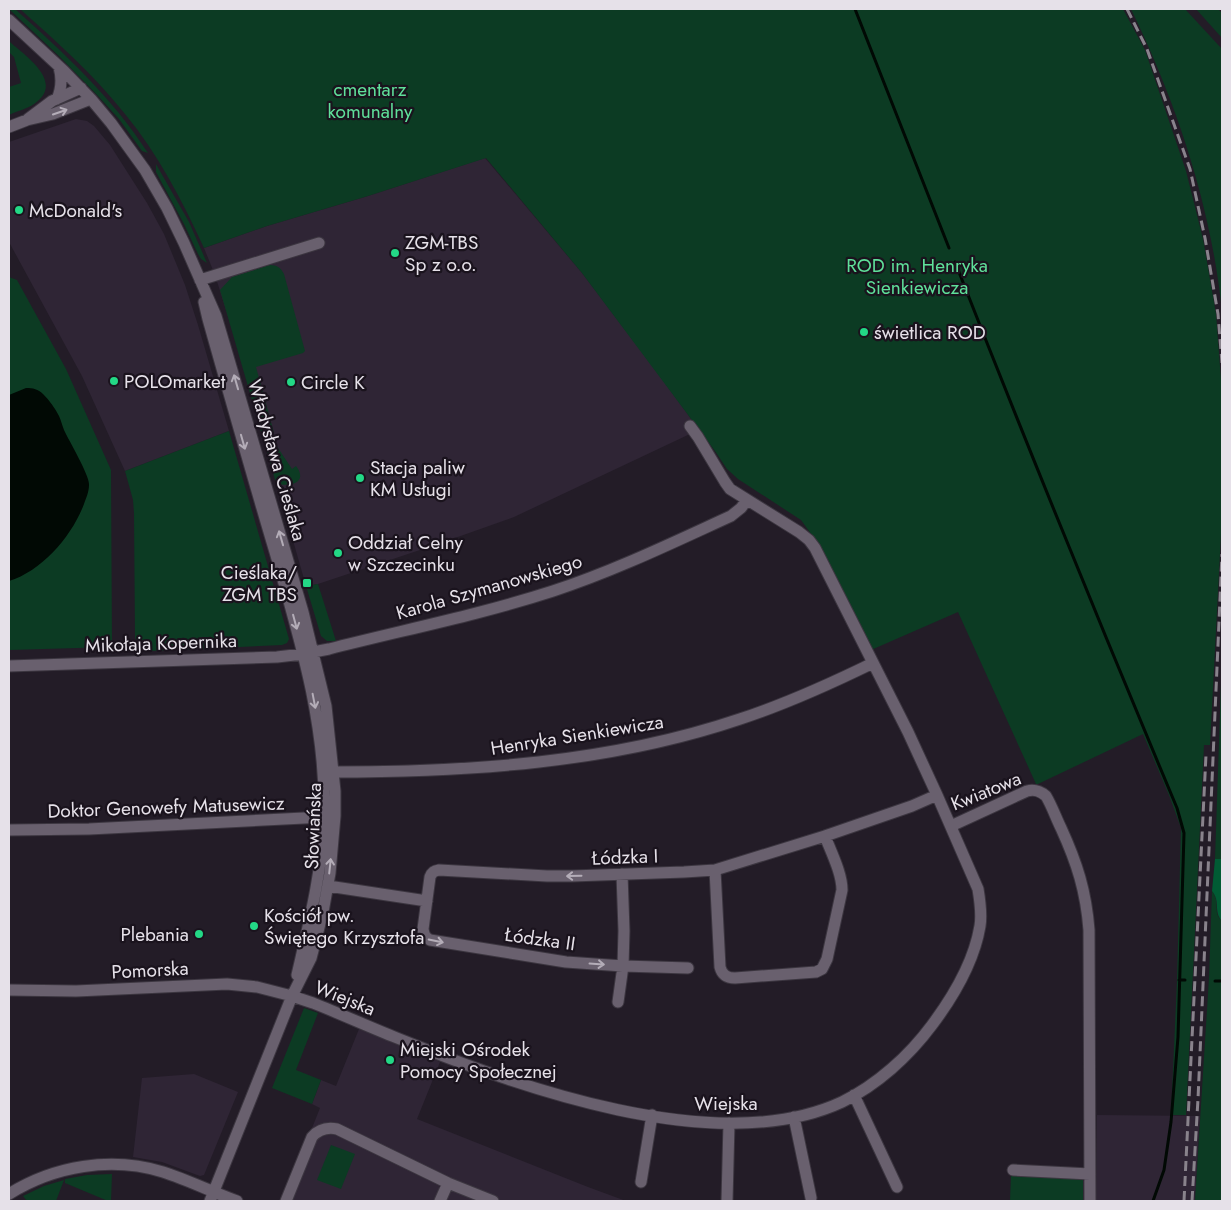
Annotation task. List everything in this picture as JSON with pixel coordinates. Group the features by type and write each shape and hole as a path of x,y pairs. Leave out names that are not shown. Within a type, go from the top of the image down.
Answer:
{"street":[{"name":"Władysława Cieślaka","path":"9,20 81,88 118,132 145,170 176,226 200,280 208,320 308,653"},
{"path":"57,99 61,87 59,66"},
{"path":"27,120 57,99 81,88"},
{"path":"9,127 27,120 53,114 91,99"},
{"path":"200,280 319,243"},
{"name":"Kwiatowa","path":"690,426 733,491 799,532 812,543 908,732 951,826 1027,791 1036,790 1043,793 1049,801 1079,872 1084,891 1089,930 1090,1201"},
{"name":"Karola Szymanowskiego","path":"308,653 488,610 566,586 649,554 722,520 736,512 747,500"},
{"name":"Mikołaja Kopernika","path":"9,666 277,657 308,653"},
{"name":"Słowiańska","path":"212,1197 292,996 311,958 328,886 333,845 335,790 326,706 308,653"},
{"name":"Słowiańska","path":"292,996 318,880 324,817 322,770 308,653"},
{"name":"Henryka Sienkiewicza","path":"333,772 480,767 557,759 634,747 688,734 752,715 793,700 873,663"},
{"name":"Łódzka I","path":"427,901 430,877 435,870 548,876 715,870 825,836 912,806 937,795"},
{"name":"Doktor Genowefy Matusewicz","path":"9,830 98,828 324,817"},
{"name":"Wiejska","path":"292,996 436,1053 507,1078 580,1100 652,1116 693,1121 729,1123 794,1117 832,1106 854,1095 887,1072 928,1031 955,989 973,950 980,925 980,900 974,878 951,826"},
{"path":"715,870 721,972 726,977 735,978 813,973 822,969 827,959 842,884 825,836"},
{"path":"618,1002 623,966 622,874"},
{"path":"328,886 427,901"},
{"name":"Łódzka II","path":"427,901 423,929 426,938 430,940 548,959 623,966 688,968"},
{"name":"Pomorska","path":"9,990 76,991 227,984 257,987 292,996"},
{"path":"854,1095 898,1187"},
{"path":"641,1182 652,1116"},
{"path":"794,1117 811,1198"},
{"path":"727,1201 729,1123"},
{"path":"286,1201 312,1136 316,1132 328,1128 337,1129 448,1183 492,1201"},
{"path":"9,1194 21,1186 44,1176 77,1168 104,1165 134,1166 155,1170 180,1178 212,1197 237,1201"},
{"path":"1013,1170 1090,1174"},
{"path":"440,1201 448,1183"}],"shaded area":[{"path":"76,119 87,121 94,126 110,145 147,203 164,234 185,285 229,431 125,471 82,376 9,242 9,142"},
{"path":"485,158 582,273 660,376 694,423 690,434 514,517 318,584 306,586 238,348 215,275 204,248 267,226"},
{"path":"26,388 41,392 56,410 86,474 89,488 79,516 64,540 44,561 21,576 9,581 9,395"},
{"path":"359,1029 440,1062 417,1119 626,1201 283,1201 320,1108 312,1104 321,1080 336,1086"},
{"path":"194,1074 238,1092 204,1175 200,1176 162,1162 133,1157 142,1078"},
{"path":"1097,1115 1200,1116 1195,1201 1096,1201"}],"green space":[{"path":"9,9 15,9 86,76 119,113 148,153 142,151 119,119 99,97"},
{"name":"ROD im. Henryka Sienkiewicza","path":"20,9 1123,9 1145,50 1186,171 1203,239 1216,314 1222,393 1221,534 1210,745 1204,745 1186,1115 1171,1115 1181,828 1143,734 1036,784 958,612 871,650 814,538 801,520 738,479 727,469 582,273 486,158 267,226 204,248 169,179 137,129 88,72"},
{"path":"1131,9 1185,9 1222,49 1222,311 1210,233 1190,156 1163,82"},
{"path":"1196,9 1218,9 1222,13 1222,38"},
{"path":"9,41 39,70 44,78 46,87 43,96 34,104 9,115 9,87 21,83 14,57 9,52"},
{"path":"156,164 189,222 207,263 198,254 156,172"},
{"path":"270,265 278,267 284,274 305,351 256,367 274,433 270,436 292,469 296,466 299,472 300,477 296,483 286,485 276,483 220,290 232,277"},
{"path":"9,277 17,280 66,369 111,470 112,647 9,650"},
{"path":"229,431 289,639 287,643 282,645 150,651 141,646 135,638 134,513 133,500 125,471"},
{"path":"318,584 336,641 327,641 321,636 306,586"},
{"path":"1222,654 1222,859 1215,859"},
{"path":"1215,859 1222,859 1222,921 1218,914 1215,895 1212,891"},
{"path":"1212,891 1216,899 1217,914 1222,921 1222,1201 1195,1201 1209,978"},
{"path":"304,1008 318,1013 296,1070 321,1080 312,1104 272,1088"},
{"path":"331,1145 355,1154 341,1189 317,1180"},
{"path":"112,1174 111,1201 65,1183 65,1179 87,1175"},
{"path":"1011,1175 1083,1178 1083,1201 1010,1201"},
{"path":"64,1180 56,1201 27,1201 23,1196 44,1186"}],"waterway":[{"path":"855,9 949,248"},
{"path":"955,262 1064,536 1177,808 1184,833 1178,1037 1171,1122 1164,1170 1153,1201"},
{"path":"1179,980 1185,980"},
{"path":"1215,981 1222,981"}],"railway":[{"path":"1127,9 1147,49 1190,169 1205,238 1218,314 1222,363"},
{"path":"1192,1201 1222,554"},
{"path":"1184,1201 1206,755"}],"place":[{"name":"McDonald's","path":"19,210"},
{"name":"ZGM-TBS Sp z o.o.","path":"395,253"},
{"name":"świetlica ROD","path":"864,332"},
{"name":"POLOmarket","path":"114,381"},
{"name":"Circle K","path":"291,382"},
{"name":"Stacja paliw KM Usługi","path":"360,478"},
{"name":"Oddział Celny w Szczecinku","path":"338,553"},
{"name":"Cieślaka/ ZGM TBS","path":"307,583"},
{"name":"Kościół pw. Świętego Krzysztofa","path":"254,926"},
{"name":"Plebania","path":"199,934"},
{"name":"Miejski Ośrodek Pomocy Społecznej","path":"390,1060"}],"park label":[{"name":"cmentarz komunalny","path":"370,100"}]}
